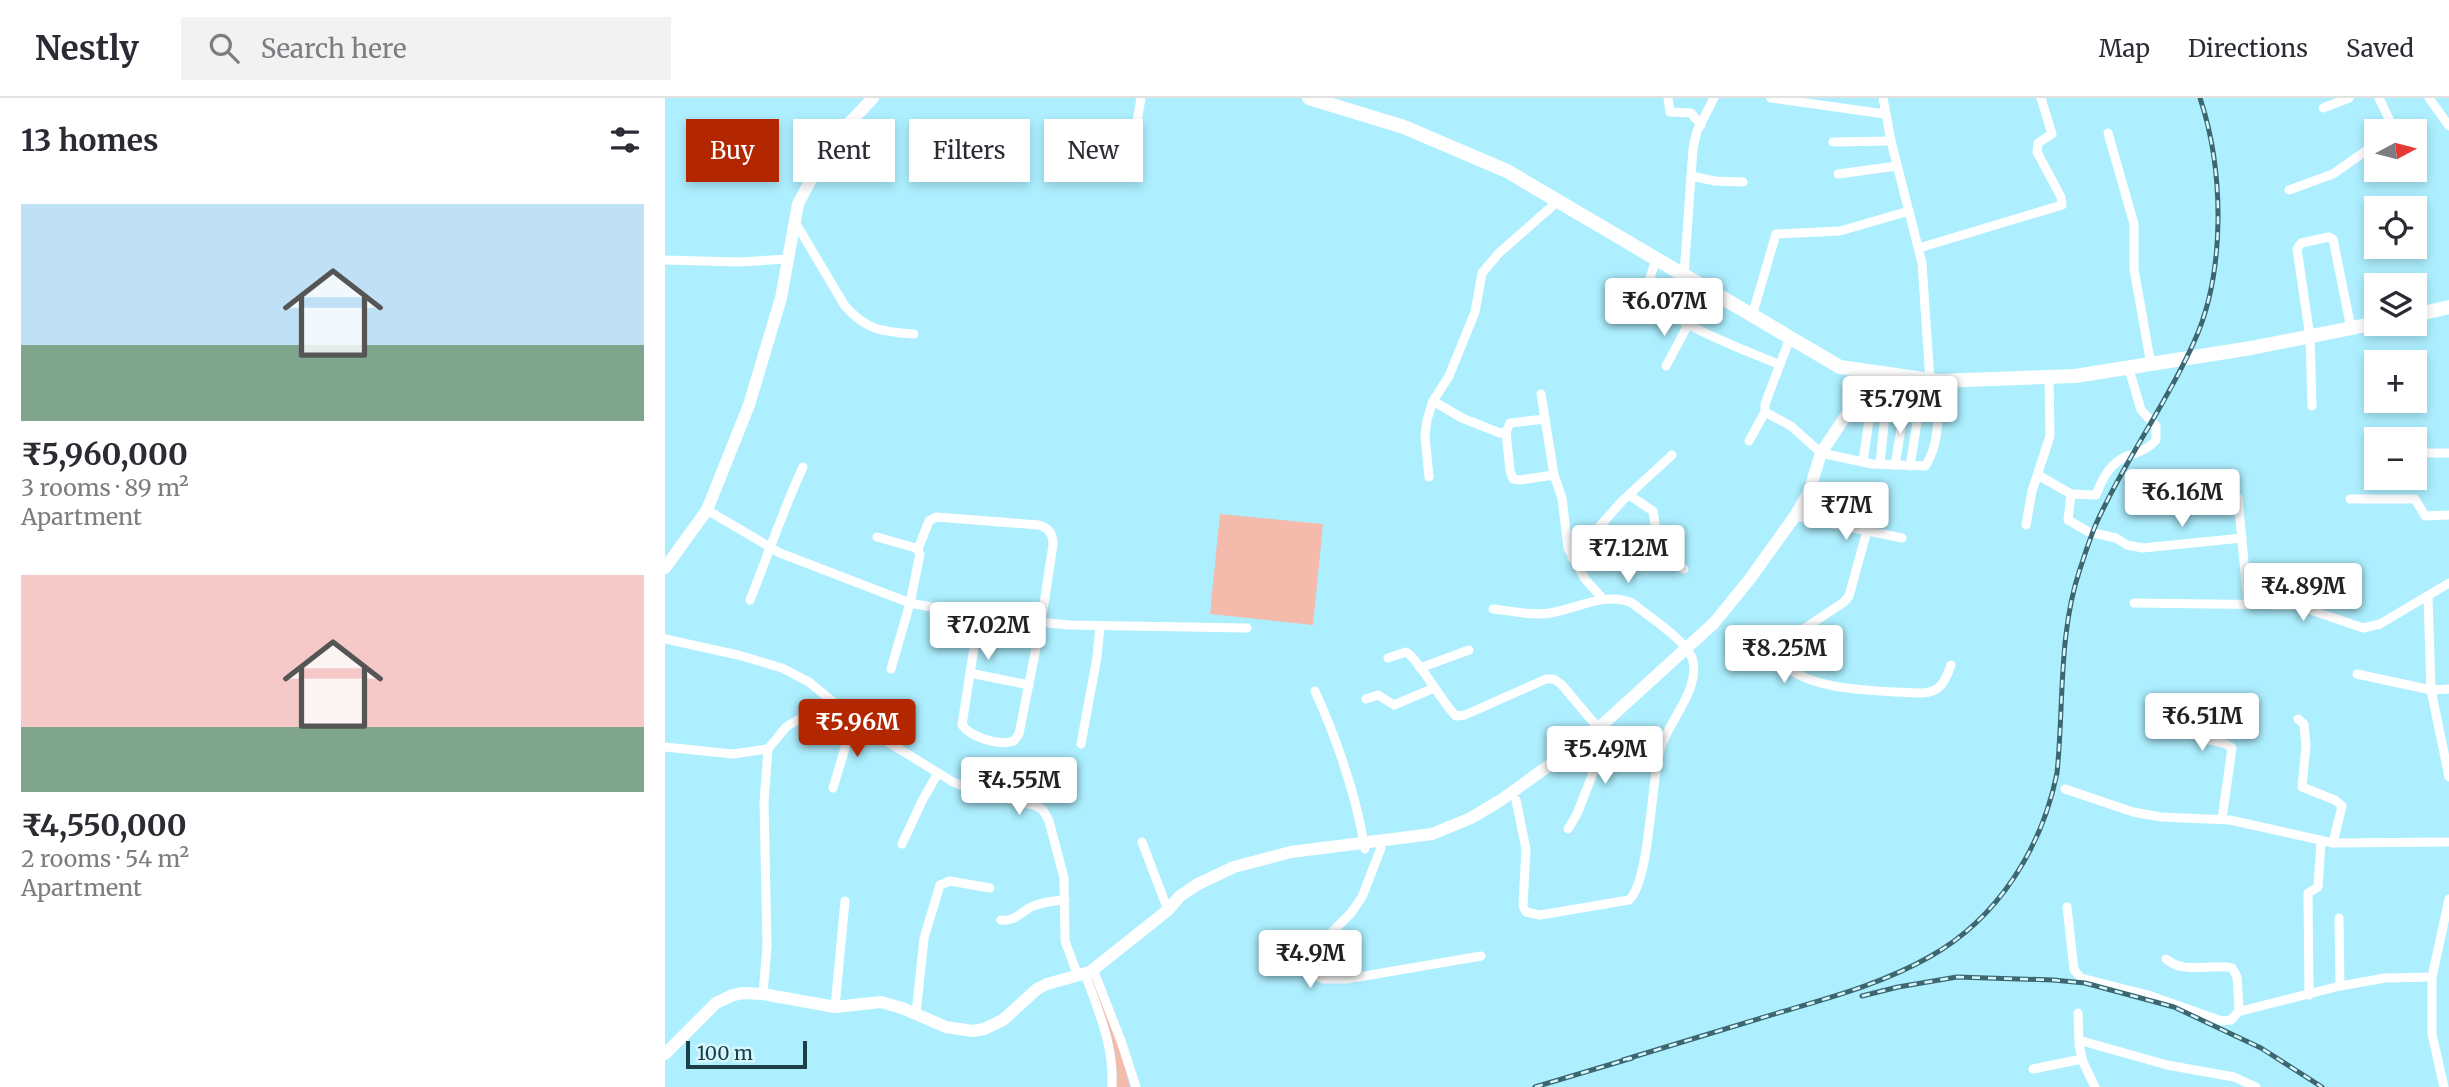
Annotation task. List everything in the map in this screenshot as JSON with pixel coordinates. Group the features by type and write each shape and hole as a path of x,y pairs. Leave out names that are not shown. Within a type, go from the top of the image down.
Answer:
{"main road":[{"path":"1309,98 1404,127 1507,171 1840,367 1934,381 2049,377 2129,369 2364,326"},
{"path":"2427,312 2449,307"}],"street":[{"path":"665,568 707,510 749,405 781,298 798,204 831,142 873,98"},
{"path":"1138,119 1141,98"},
{"path":"1668,98 1670,112 1691,113 1700,125"},
{"path":"1684,275 1693,148 1700,125 1714,98"},
{"path":"1771,98 1885,114"},
{"path":"1765,412 1791,426 1821,453 1880,464 1923,467 1928,464 1939,411 1925,284 1883,98"},
{"path":"1919,248 2062,205 2061,197 2037,152 2038,144 2052,134 2041,98"},
{"path":"2323,108 2349,98"},
{"path":"2379,98 2389,119"},
{"path":"2429,98 2449,126"},
{"path":"2108,132 2134,224 2134,269 2151,365"},
{"path":"1833,142 1891,141"},
{"path":"2289,190 2333,174 2364,152"},
{"path":"1838,174 1898,166"},
{"path":"1691,176 1715,181 1743,182"},
{"path":"1429,477 1425,436 1427,420 1433,401 1449,376 1475,312 1480,280 1486,267 1557,201"},
{"path":"1752,316 1776,233 1840,231 1909,211"},
{"path":"795,222 854,316 862,324 886,332 914,334"},
{"path":"2312,406 2310,337 2297,249 2301,243 2329,237 2333,239 2351,328"},
{"path":"665,260 739,262 788,259"},
{"path":"1656,259 1646,293 1658,306 1780,365"},
{"path":"1666,366 1689,323"},
{"path":"1749,441 1765,412 1765,404 1790,338"},
{"path":"2038,475 2071,494 2096,495 2106,473 2114,464 2124,457 2151,447 2156,440 2156,426 2141,410 2129,369"},
{"path":"2027,525 2030,500 2051,433 2049,377"},
{"path":"1364,846 1381,848 1445,837 1507,802 1596,737 1675,656 1688,648 1729,606 1795,516 1809,492 1821,453 1845,416 1872,399 1934,381"},
{"path":"1891,393 1905,405 1919,410 1939,411"},
{"path":"1880,464 1891,393"},
{"path":"1541,394 1553,475 1562,498 1566,541 1572,558 1585,579 1603,599"},
{"path":"1863,462 1872,399"},
{"path":"1433,401 1471,422 1500,433 1506,432"},
{"path":"1895,465 1905,405"},
{"path":"1910,466 1919,410"},
{"path":"1545,419 1510,423 1506,432 1510,471 1513,479 1553,475"},
{"path":"2427,453 2449,453"},
{"path":"1572,558 1629,495 1672,455"},
{"path":"750,600 785,506 803,467"},
{"path":"2071,494 2068,520 2089,532 2116,538 2132,546 2143,548 2242,538"},
{"path":"1629,495 1653,511 1660,555 1684,569"},
{"path":"2238,498 2248,604"},
{"path":"2350,499 2412,498 2417,500 2425,516 2449,515"},
{"path":"707,510 771,548 910,603 979,616 1041,623 1247,628"},
{"path":"1795,516 1902,538"},
{"path":"891,669 910,603 918,549 929,522 936,517 1039,524 1047,527 1053,545 1041,623 1019,734 1013,741 1002,743 974,735 964,729 962,724 979,616"},
{"path":"1867,531 1849,596 1781,644 1777,657 1783,666 1813,683 1893,692 1927,693 1941,687 1951,665"},
{"path":"877,537 918,549"},
{"path":"2134,603 2296,605 2363,628 2380,624 2428,598 2449,583"},
{"path":"1493,609 1547,614 1615,598 1632,603 1688,648 1694,664 1689,690 1660,750 1647,845 1634,896 1629,900 1553,913 1534,915 1526,912 1523,906 1527,849 1507,802"},
{"path":"2428,598 2431,691 2449,778"},
{"path":"1081,744 1092,690 1100,626"},
{"path":"665,639 782,668 809,682 858,722 938,773 973,790 1043,810 1049,821 1064,878 1065,941 1086,973 1121,1041 1136,1087"},
{"path":"1420,668 1469,650"},
{"path":"1388,658 1406,652 1411,654 1453,713 1461,716 1546,679 1554,679 1562,685 1602,750 1577,814 1568,829"},
{"path":"970,673 1029,685"},
{"path":"2357,674 2431,691 2449,689"},
{"path":"1366,699 1378,695 1394,705 1434,688"},
{"path":"1315,691 1337,744 1364,846"},
{"path":"763,994 767,946 764,802 768,749 786,727 831,699"},
{"path":"2151,699 2179,727 2208,740 2226,743 2232,748 2222,819"},
{"path":"2298,719 2304,724 2306,741 2302,788 2335,800 2342,806 2333,843"},
{"path":"834,788 846,744 858,722"},
{"path":"665,747 733,754 768,749"},
{"path":"902,844 938,773"},
{"path":"2065,789 2133,812 2161,817 2222,819 2333,843 2449,842"},
{"path":"665,1054 716,1003 733,995 763,994 835,1007 881,1002 946,1027 973,1031 984,1029 1003,1020 1037,989 1086,973 1198,884 1234,867 1282,854 1364,846 1422,835 1442,830 1507,802"},
{"path":"2309,995 2308,893 2318,887 2321,841"},
{"path":"1142,842 1168,910"},
{"path":"1381,848 1362,897 1351,913 1312,952 1309,961 1313,973 1323,979 1347,979 1481,956"},
{"path":"916,1014 924,938 937,890 944,882 950,881 990,888"},
{"path":"2444,1087 2432,1034 2432,977 2449,899"},
{"path":"1001,920 1013,919 1030,907 1042,903 1065,900"},
{"path":"835,1007 845,901"},
{"path":"2067,907 2074,970 2081,978 2148,995 2222,1021 2231,1020 2240,1010 2340,986 2385,978 2432,977"},
{"path":"2339,918 2340,986"},
{"path":"2166,959 2185,968 2232,968 2237,978 2240,1010"},
{"path":"1086,973 1109,1040 1112,1087"},
{"path":"2078,1013 2082,1059 2095,1087"},
{"path":"2080,1043 2084,1041 2167,1065 2234,1077 2256,1087"},
{"path":"2033,1069 2082,1059"}],"shaded area":[{"path":"1220,514 1323,524 1313,625 1210,614"},
{"path":"1092,978 1121,1052 1130,1087 1116,1087 1113,1045 1090,980"}],"railway":[{"path":"1623,1060 1838,995 1913,966 1955,940 1977,922 1996,901 2028,854 2050,801 2057,773 2068,619 2086,552 2107,501 2194,342 2212,284 2218,221 2217,188 2214,157 2200,98"},
{"path":"1862,996 1957,977 2085,983 2174,1007 2261,1048 2322,1087"},
{"path":"1535,1087 1632,1058"}]}
